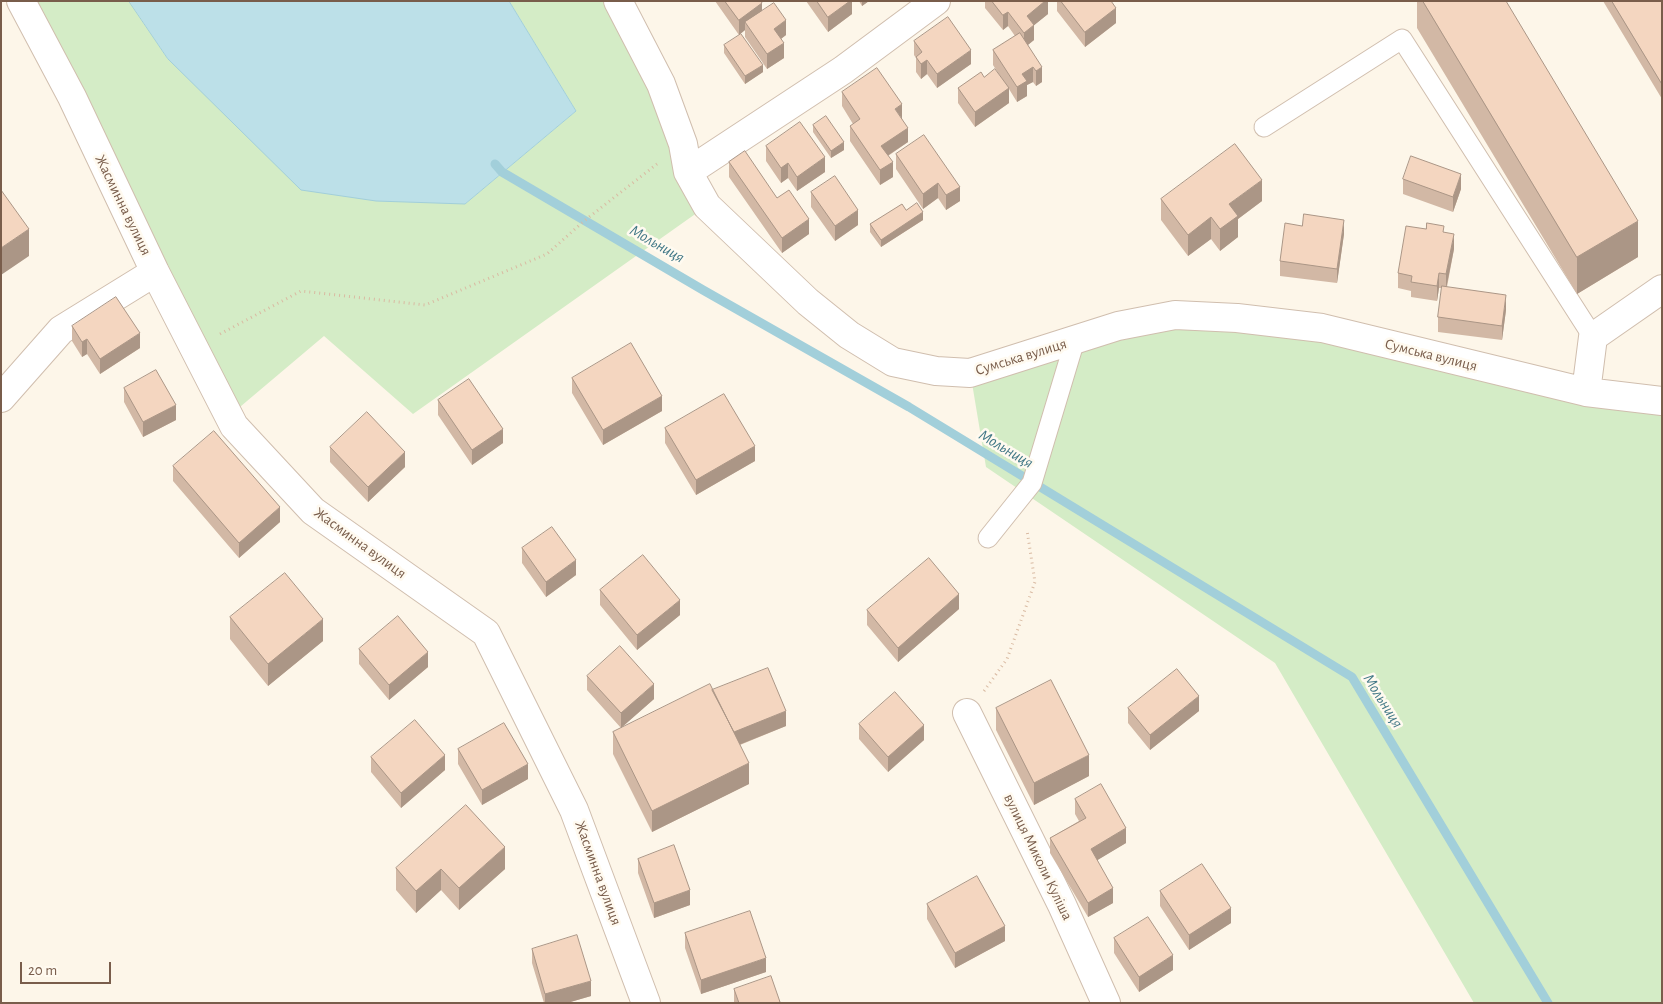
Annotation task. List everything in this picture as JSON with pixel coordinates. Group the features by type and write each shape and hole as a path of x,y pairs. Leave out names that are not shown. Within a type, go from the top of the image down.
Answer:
{"street":[{"name":"Жасминна вулиця","path":"21,1 72,98 155,272 234,426 313,511 486,633 574,810 646,1003"},
{"name":"Сумська вулиця","path":"618,1 661,84 683,144 688,172 707,206 808,302 849,335 893,362 936,371 970,373 1118,326 1175,315 1236,318 1322,328 1586,392 1662,401"},
{"path":"688,172 843,70 936,1"},
{"path":"1,398 61,330 155,272"},
{"path":"1586,392 1593,337 1662,289"},
{"name":"вулиця Миколи Куліша","path":"967,713 1062,905 1106,1003"}],"lane":[{"path":"1264,127 1402,39 1593,337"},
{"path":"988,538 1032,483 1075,340"}],"path":[{"path":"194,348 301,291 425,305 442,298 546,254 584,221 683,144"},
{"path":"967,713 1007,659 1035,582 1022,495"}],"green space":[{"path":"18,1 129,1 168,59 465,204 576,111 509,1 618,1 708,205 413,414 324,336 234,412"},
{"path":"1237,317 1662,404 1662,1003 1474,1003 1275,663 986,467 970,371 1119,325"}],"water":[{"path":"129,1 509,1 576,111 465,204 376,201 301,190 168,59"}],"building":[{"path":"725,1 761,1 762,3 739,20"},
{"path":"817,1 850,1 828,17"},
{"path":"992,1 1045,1 1027,16 1034,25 1024,33 1008,12 1003,15"},
{"path":"1061,1 1111,1 1116,8 1085,32"},
{"path":"1423,1 1506,1 1638,221 1577,257"},
{"path":"1612,1 1662,1 1662,84"},
{"path":"774,3 786,20 774,29 784,43 767,54 745,22"},
{"path":"948,17 971,50 937,74 927,60 921,64 916,57 922,52 914,41"},
{"path":"1020,33 1042,67 1036,71 1033,67 1022,74 1027,81 1017,87 993,50"},
{"path":"741,34 763,65 745,76 724,45"},
{"path":"877,68 902,104 895,109 908,128 881,146 893,162 880,170 850,126 860,119 842,92"},
{"path":"995,69 1009,88 975,112 958,88 981,72 984,77"},
{"path":"826,116 844,142 831,151 813,125"},
{"path":"800,122 825,157 797,177 788,163 781,168 766,146"},
{"path":"924,135 960,187 946,195 938,183 923,194 896,154"},
{"path":"1235,144 1262,180 1229,204 1238,216 1220,229 1211,217 1188,235 1161,199"},
{"path":"745,151 777,198 789,190 809,219 782,238 729,162"},
{"path":"1411,156 1461,174 1453,197 1403,179"},
{"path":"835,176 858,210 835,226 811,192"},
{"path":"1,190 29,229 1,248"},
{"path":"917,203 923,212 881,240 870,224 902,204 906,210"},
{"path":"1304,214 1344,220 1337,269 1280,261 1285,223 1302,226"},
{"path":"1427,223 1444,226 1443,232 1454,234 1446,274 1439,273 1437,286 1411,282 1412,276 1398,273 1406,226 1426,229"},
{"path":"1442,286 1506,295 1502,326 1438,317"},
{"path":"116,297 140,333 100,359 87,339 82,342 72,326"},
{"path":"631,343 662,396 603,430 572,378"},
{"path":"156,370 176,405 143,422 124,388"},
{"path":"469,379 503,429 472,450 438,400"},
{"path":"724,394 755,446 696,480 665,428"},
{"path":"367,412 405,452 368,487 330,447"},
{"path":"214,431 280,507 239,543 173,466"},
{"path":"552,527 576,560 546,582 522,548"},
{"path":"643,555 680,600 637,635 600,590"},
{"path":"929,558 959,594 898,648 867,610"},
{"path":"285,573 323,619 268,664 230,617"},
{"path":"398,616 428,652 389,685 359,649"},
{"path":"620,646 654,684 621,713 587,676"},
{"path":"768,668 786,711 734,732 712,690"},
{"path":"1177,669 1199,696 1150,735 1128,708"},
{"path":"1051,680 1089,755 1034,783 996,708"},
{"path":"710,684 749,763 652,811 613,732"},
{"path":"895,692 924,725 888,757 859,724"},
{"path":"415,720 445,755 401,793 371,757"},
{"path":"504,723 528,764 482,790 458,749"},
{"path":"1101,784 1126,828 1091,849 1113,888 1088,903 1050,838 1086,818 1075,799"},
{"path":"466,805 505,847 459,888 441,869 416,891 396,868"},
{"path":"674,845 690,890 654,903 638,859"},
{"path":"1202,864 1231,908 1189,935 1160,891"},
{"path":"977,876 1005,926 955,953 927,904"},
{"path":"750,911 766,958 701,980 685,933"},
{"path":"1148,917 1173,955 1139,977 1114,938"},
{"path":"577,935 591,981 545,994 532,949"},
{"path":"771,976 780,1002 739,1003 734,989"}],"waterway":[{"name":"Мольниця","path":"495,164 502,172 703,290 909,407 1352,677 1548,1003"}]}
